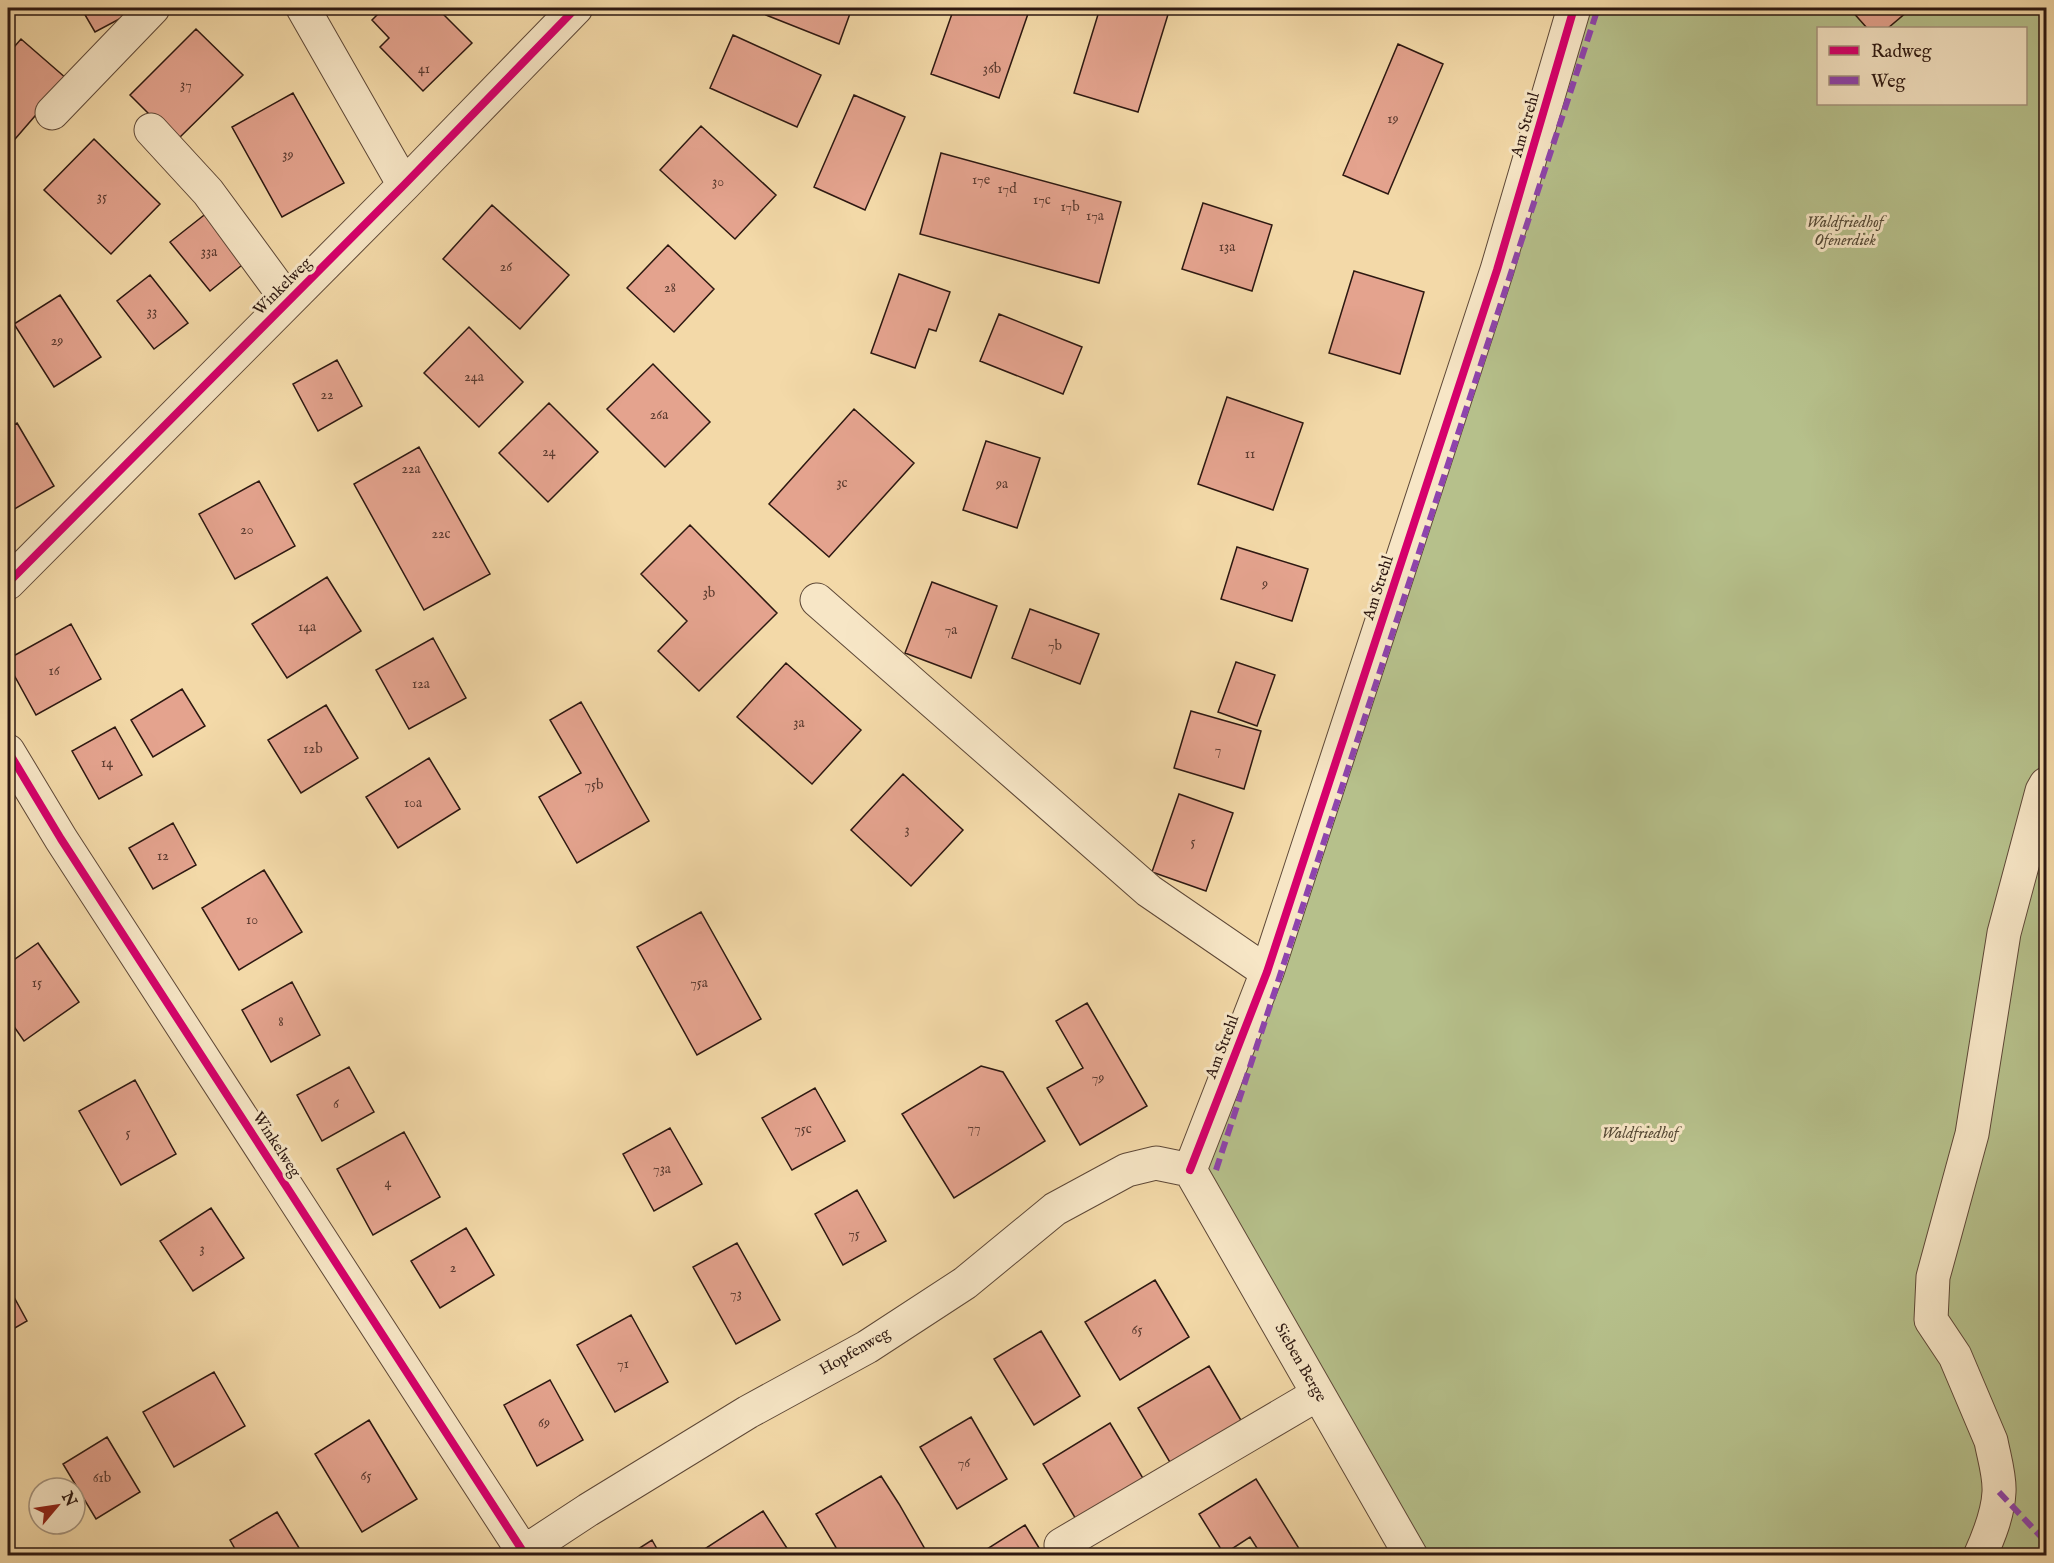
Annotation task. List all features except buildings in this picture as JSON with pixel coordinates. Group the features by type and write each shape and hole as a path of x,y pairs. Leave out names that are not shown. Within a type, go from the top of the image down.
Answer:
{"street":[{"path":"52,113 153,8"},
{"path":"303,8 404,185"},
{"name":"Winkelweg","path":"8,583 404,185 576,8"},
{"name":"Am Strehl","path":"1190,1170 1267,972 1497,270 1574,8"},
{"path":"151,130 208,192 288,301"},
{"path":"817,600 1149,891 1267,972"},
{"name":"Winkelweg","path":"8,751 61,839 529,1552"},
{"path":"1980,1556 1991,1531 1999,1492 1993,1451 1991,1441 1954,1356 1931,1320 1933,1277 1972,1134 2004,933 2042,791 2046,784"},
{"name":"Hopfenweg","path":"529,1552 588,1510 739,1418 867,1347 965,1283 1054,1209 1127,1170 1156,1163 1190,1170"},
{"name":"Sieben Berge","path":"1190,1170 1411,1556"},
{"path":"1061,1545 1318,1394"}],"green space":[{"name":"Waldfriedhof","path":"1574,8 2046,8 2046,1555 1411,1555 1190,1170"}],"marked path":[{"path":"1216,1170 1598,8"},
{"path":"1999,1492 2046,1542"}],"cycle path":[{"path":"8,583 404,185 576,8"},
{"path":"1190,1170 1267,972 1497,270 1574,8"},
{"path":"8,751 61,839 524,1553"}],"park label":[{"name":"Waldfriedhof Ofenerdiek","path":"1845,232"}]}
